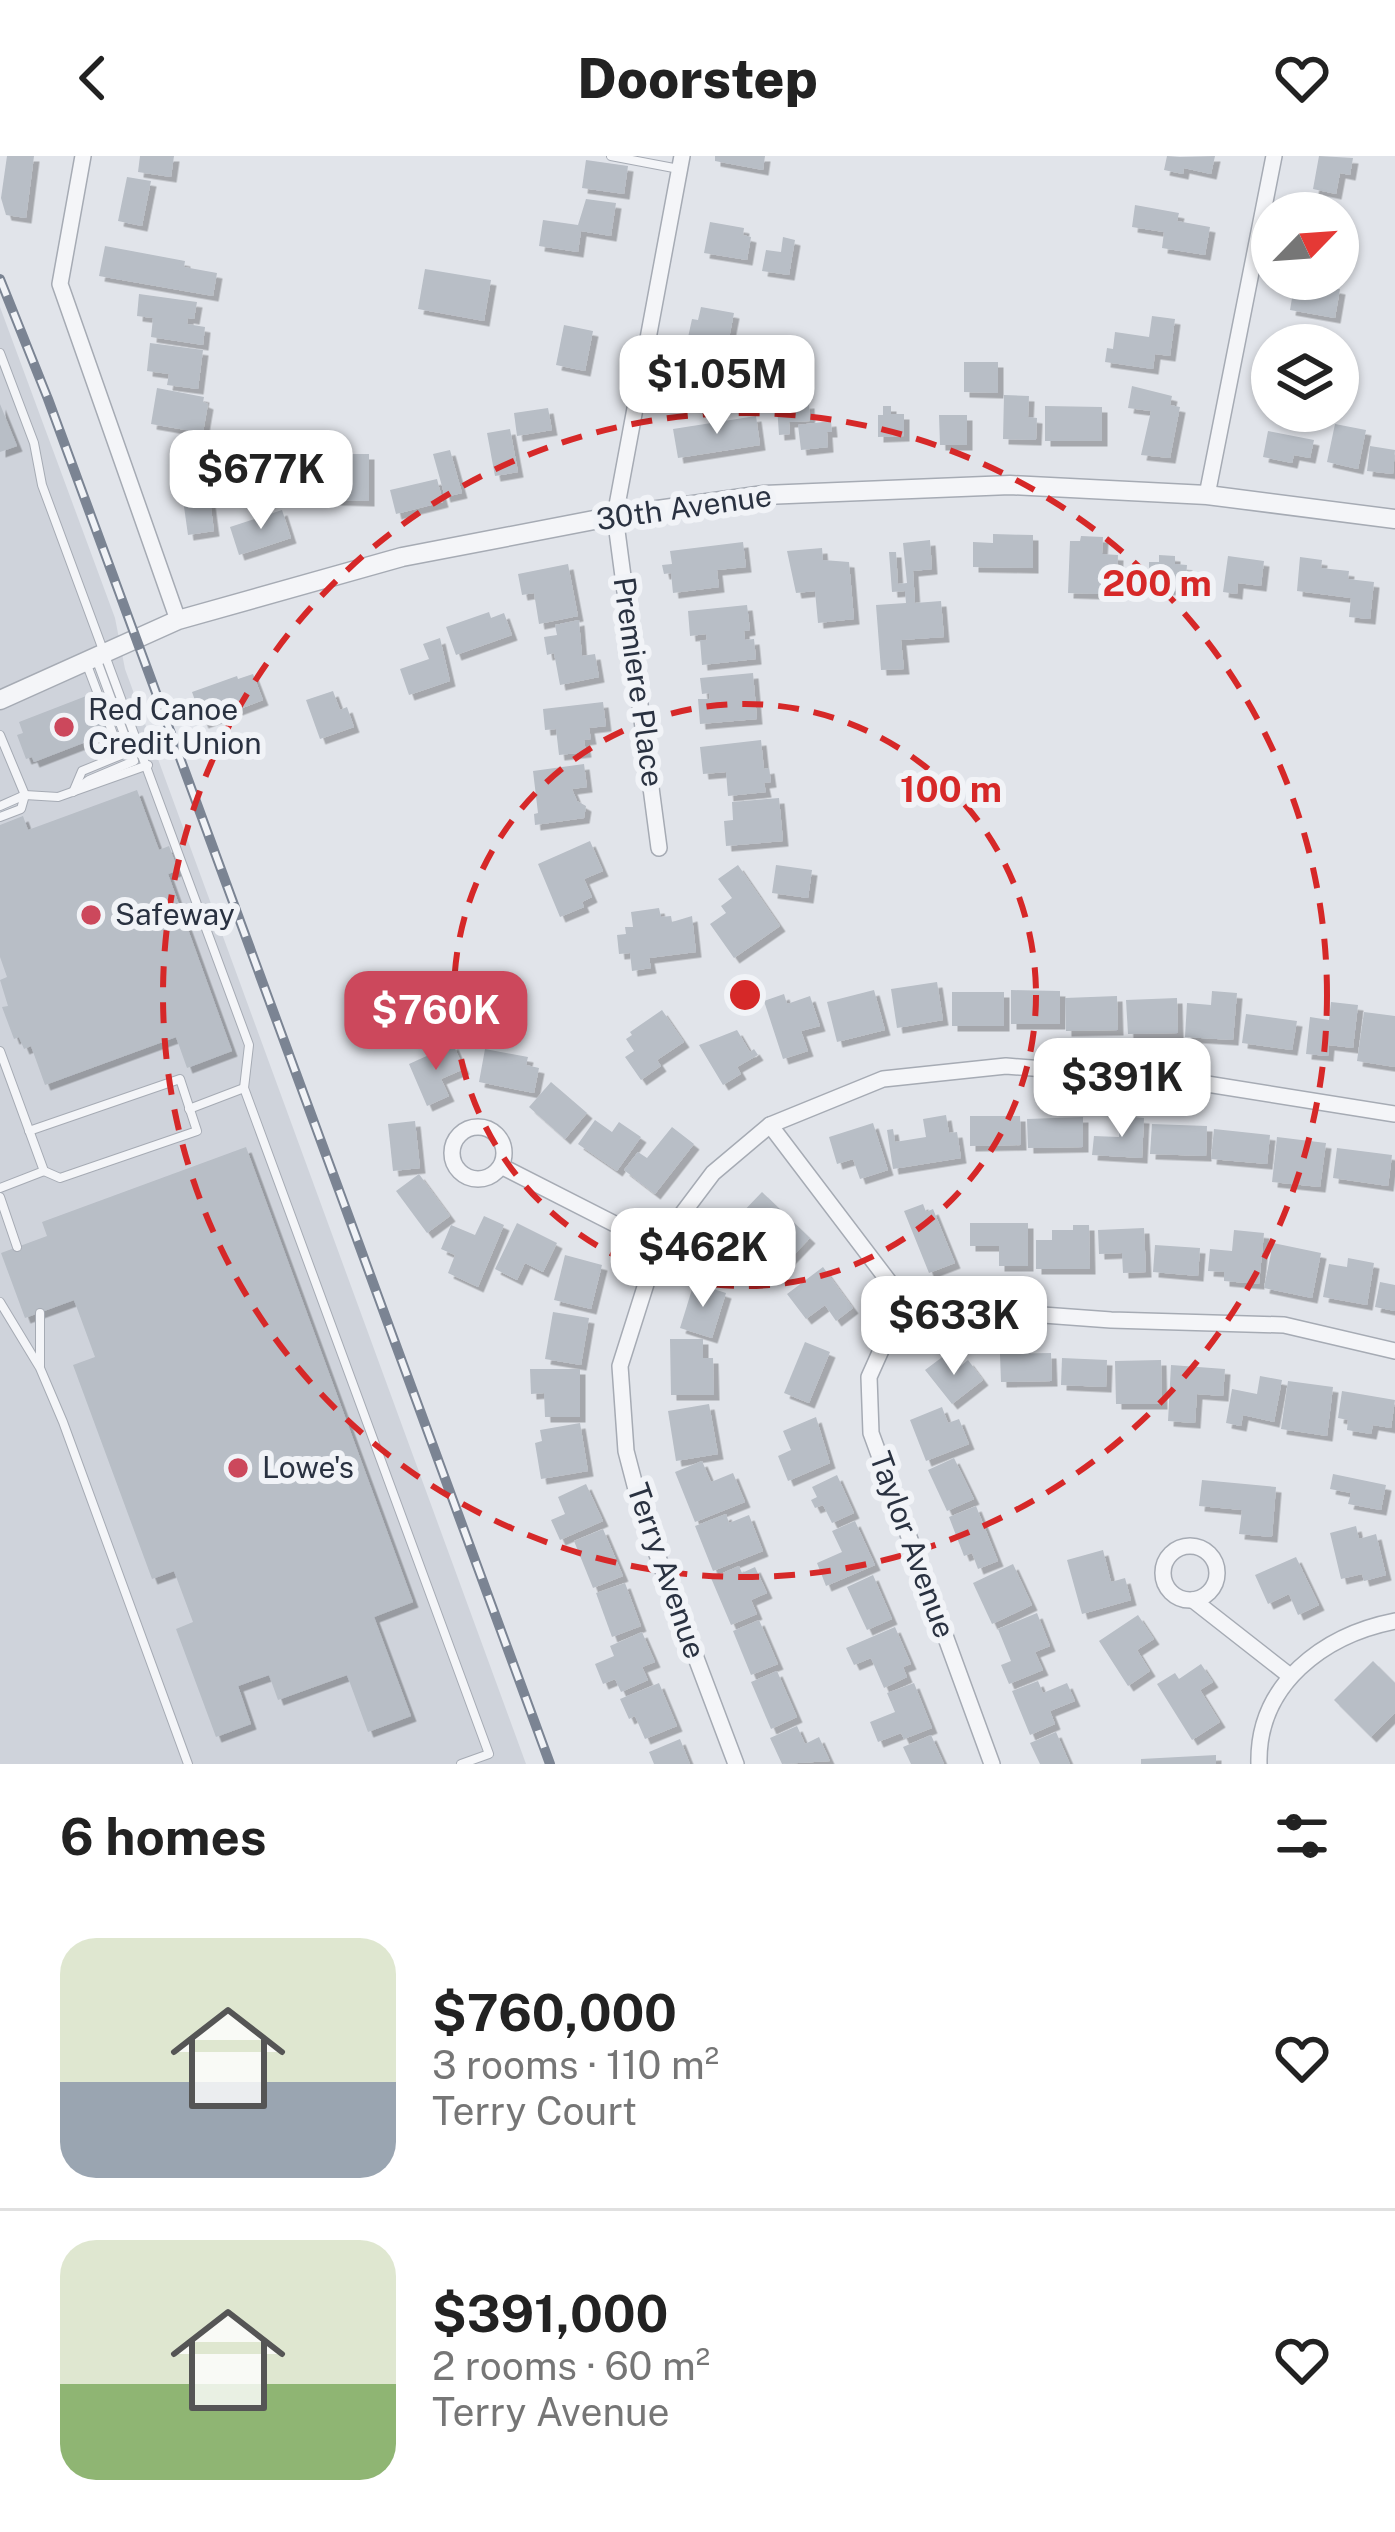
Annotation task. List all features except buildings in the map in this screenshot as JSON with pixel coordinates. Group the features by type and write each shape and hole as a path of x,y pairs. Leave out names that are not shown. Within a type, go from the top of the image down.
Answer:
{"street":[{"path":"82,156 60,284 178,620"},
{"path":"1207,495 1274,156"},
{"name":"Premiere Place","path":"659,848 615,516 681,163"},
{"name":"30th Avenue","path":"0,700 178,620 402,557 615,516 764,495 1010,484 1207,495 1395,519"},
{"name":"Terry Avenue","path":"736,1764 644,1520 626,1450 620,1366 658,1246 713,1174 770,1125 883,1079 1006,1066 1182,1080 1395,1114"},
{"path":"770,1125 915,1316 961,1309 1284,1325 1395,1352"},
{"path":"501,1166 658,1246"},
{"name":"Taylor Avenue","path":"915,1316 886,1340 869,1377 871,1432 992,1764"},
{"path":"1193,1600 1291,1676"},
{"path":"1259,1764 1258,1748 1273,1704 1291,1676 1323,1646 1395,1621"}],"lane":[{"path":"611,156 681,163"},
{"path":"0,353 34,443 121,755 82,771 73,791"},
{"path":"95,655 148,765 249,1045 244,1088 489,1754 461,1764"},
{"path":"0,735 25,795 21,809 0,817"},
{"path":"0,806 25,795 58,797 148,765"},
{"path":"0,1051 44,1171"},
{"path":"0,1188 44,1171 60,1178 196,1131 180,1079 29,1131"},
{"path":"190,1108 244,1088"},
{"path":"0,1197 17,1247"},
{"path":"0,1302 40,1368 188,1764"},
{"path":"40,1313 40,1368"}],"shaded area":[{"path":"0,307 115,618 125,669 526,1764 0,1764"}],"railway":[{"path":"0,279 550,1764"}],"place":[{"name":"Red Canoe Credit Union","path":"64,727"},
{"name":"Safeway","path":"91,915"},
{"name":"Lowe's","path":"238,1468"}]}
